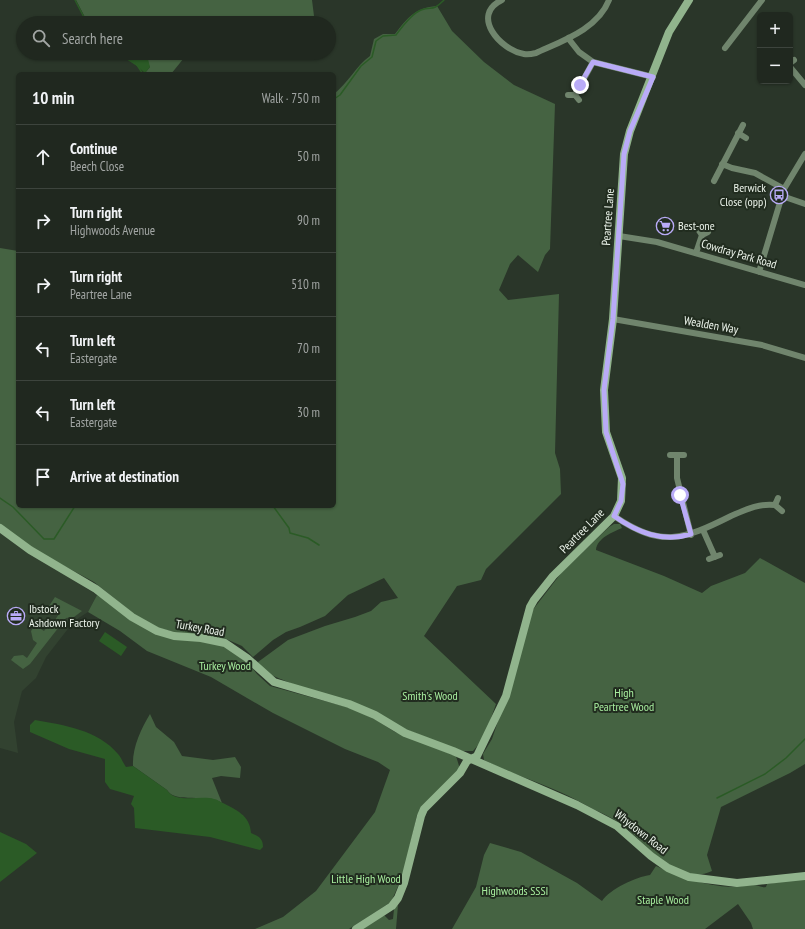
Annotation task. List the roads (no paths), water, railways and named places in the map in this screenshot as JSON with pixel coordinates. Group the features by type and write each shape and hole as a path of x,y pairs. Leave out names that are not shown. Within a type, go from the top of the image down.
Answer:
{"street":[{"path":"502,0 491,7 488,23 491,31 508,48 522,54 536,53 568,38 591,24 600,16 608,0"},
{"name":"Peartree Lane","path":"356,929 392,906 398,898 404,883 424,809 460,773 467,761 477,756 506,696 530,607 534,600 553,576 614,516 621,501 623,484 606,432 604,390 613,319 624,154 630,131 653,77 669,32 689,0"},
{"path":"725,48 762,0"},
{"path":"568,38 579,52 593,62 653,77"},
{"path":"568,95 577,98 593,62"},
{"path":"793,71 805,85"},
{"path":"714,181 743,125"},
{"path":"738,133 746,138"},
{"path":"759,272 784,189 805,154"},
{"path":"722,164 732,168 755,173 784,189"},
{"path":"782,196 805,204"},
{"path":"698,229 702,235"},
{"path":"696,253 702,235 708,232"},
{"name":"Cowdray Park Road","path":"619,236 645,238 805,285"},
{"name":"Wealden Way","path":"613,319 762,345 805,358"},
{"path":"684,455 674,455 677,478 691,534"},
{"path":"775,505 778,498"},
{"path":"614,516 630,527 649,535 675,537 703,530 749,508 768,504 775,505 782,511"},
{"name":"Turkey Road","path":"0,528 22,545 96,589 132,617 157,631 174,636 201,638 225,643 247,658 274,682 349,704 375,715 405,732 471,759"},
{"path":"703,530 715,557"},
{"name":"Whydown Road","path":"471,759 577,805 617,826 656,860 668,868 689,877 737,883 805,876"}],"waterway":[{"path":"75,0 83,16"},
{"path":"336,98 340,95 361,66 372,57 376,41 383,36 396,35 414,14 421,10 435,7 444,0"},
{"path":"129,60 137,65 142,72"},
{"path":"0,498 13,507 44,539 54,539 74,508"},
{"path":"274,508 289,528 290,533 308,538 319,545"},
{"path":"717,798 765,774 786,758 805,739"}],"place":[{"name":"Berwick Close (opp)","path":"779,195"},
{"name":"Best-one","path":"665,226"},
{"name":"Ibstock Ashdown Factory","path":"16,616"}],"park label":[{"name":"Turkey Wood","path":"225,666"},
{"name":"Smith's Wood","path":"430,696"},
{"name":"High Peartree Wood","path":"624,700"},
{"name":"Little High Wood","path":"366,879"},
{"name":"Highwoods SSSI","path":"515,891"},
{"name":"Staple Wood","path":"663,900"}]}
